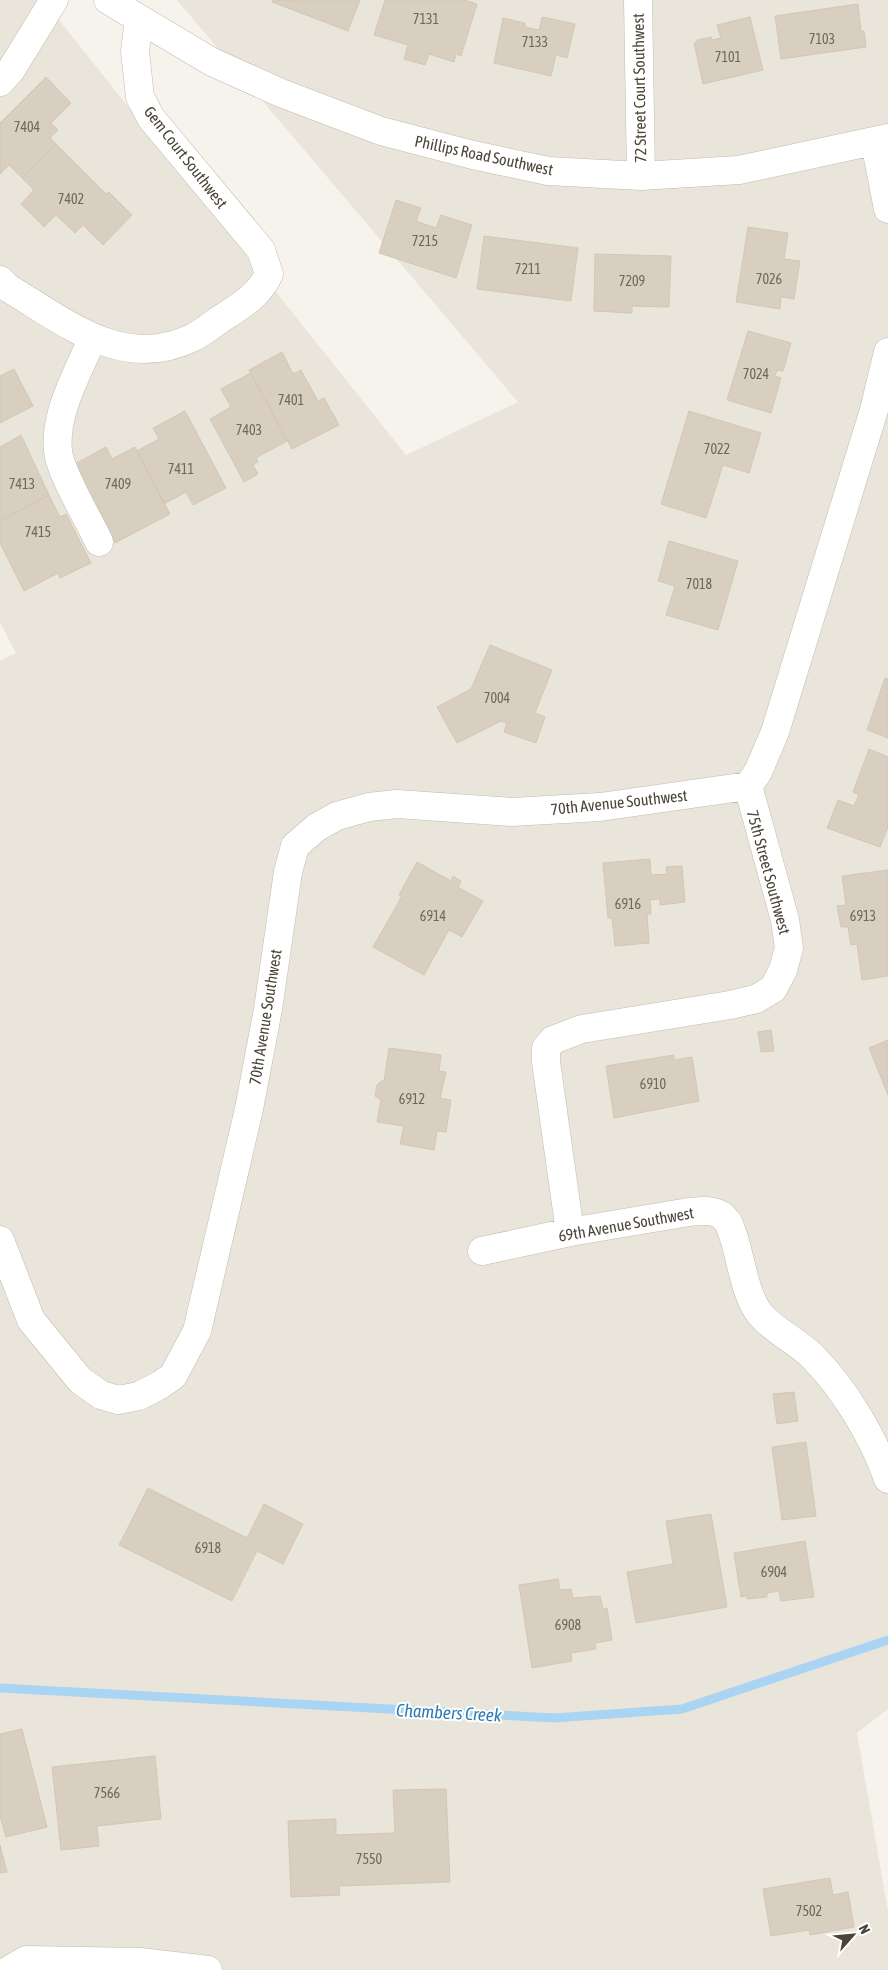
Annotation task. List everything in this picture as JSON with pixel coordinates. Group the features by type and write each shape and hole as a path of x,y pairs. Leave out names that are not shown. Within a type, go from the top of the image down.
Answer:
{"street":[{"path":"0,82 11,70 54,0"},
{"name":"Phillips Road Southwest","path":"108,0 212,62 281,93 381,131 473,156 548,171 641,176 739,170 882,140"},
{"name":"72 Street Court Southwest","path":"638,0 641,176"},
{"name":"Gem Court Southwest","path":"92,339 108,345 129,349 151,350 194,337 251,299 266,282 269,274 261,250 151,118 140,97 135,52 139,19"},
{"path":"882,140 888,209"},
{"path":"0,280 8,288 92,339 66,401 59,430 58,452 69,482 99,542"},
{"path":"748,786 758,772 776,732 874,410 888,352"},
{"name":"75th Street Southwest","path":"570,1232 546,1062 546,1048 553,1040 582,1029 756,999 773,988 783,970 788,948 784,920 748,786"},
{"name":"70th Avenue Southwest","path":"0,1240 30,1320 80,1380 101,1396 118,1400 139,1396 160,1385 173,1376 197,1331 249,1109 268,1009 288,872 294,846 324,823 337,816 369,807 397,804 512,812 600,807 748,786"},
{"name":"69th Avenue Southwest","path":"482,1252 570,1232 689,1212 706,1210 718,1213 728,1221 739,1252 751,1297 760,1314 813,1357 843,1394 869,1436 888,1479"},
{"path":"9,1970 26,1960 140,1962 208,1970"}],"shaded area":[{"path":"0,0 43,0 406,455 518,402 177,0 888,0 888,1709 857,1733 888,1911 888,1970 0,1970 0,661 16,653 0,622"}],"building":[{"path":"273,0 360,0 348,31 272,2"},
{"path":"385,0 464,0 477,4 461,56 456,54 454,62 429,54 425,65 404,59 408,45 374,35"},
{"path":"858,4 861,31 864,31 866,47 781,59 775,16"},
{"path":"542,17 575,24 567,58 556,55 551,76 494,63 503,18 525,23 525,27 539,30"},
{"path":"750,17 763,70 703,84 694,43 698,42 697,40 711,37 712,40 721,38 717,25"},
{"path":"46,77 71,103 51,123 58,130 50,138 56,144 22,178 9,165 0,174 0,123"},
{"path":"56,144 106,194 109,192 132,215 103,245 83,225 75,233 56,215 44,227 21,204 34,190 22,178"},
{"path":"396,200 421,208 416,221 436,228 441,215 472,225 456,278 379,253"},
{"path":"748,227 788,233 784,259 800,261 794,299 781,297 780,309 736,302"},
{"path":"484,236 578,248 571,301 477,289"},
{"path":"595,254 671,256 669,307 632,306 632,313 594,311"},
{"path":"748,331 791,343 783,371 777,370 775,376 781,378 771,413 727,400"},
{"path":"282,352 293,374 301,370 318,401 324,398 339,425 292,449 249,370"},
{"path":"14,369 33,406 0,423 0,376"},
{"path":"251,373 287,441 256,458 258,462 253,465 258,474 244,482 210,419 231,407 221,389"},
{"path":"185,411 226,488 193,505 186,492 164,504 137,451 159,439 153,428"},
{"path":"689,411 761,433 749,473 723,465 706,518 661,504"},
{"path":"21,435 49,495 0,521 0,447"},
{"path":"106,447 112,459 135,447 170,514 115,543 73,465"},
{"path":"49,495 60,517 66,514 91,563 60,578 58,573 24,591 0,543 0,521"},
{"path":"669,541 738,561 718,630 666,615 675,586 658,581"},
{"path":"490,645 552,670 535,713 545,717 536,743 504,732 507,723 501,721 457,743 437,707 471,689"},
{"path":"885,678 888,679 888,738 867,730"},
{"path":"869,749 888,757 888,827 880,847 827,828 838,800 854,806 859,795 853,792"},
{"path":"650,859 651,875 667,874 666,867 682,866 685,902 660,905 660,899 650,900 651,914 647,914 649,943 615,946 612,918 608,918 603,863"},
{"path":"417,862 451,881 453,876 461,881 458,887 483,901 462,937 449,930 424,975 373,947 402,896 399,895"},
{"path":"888,870 888,976 862,980 857,944 851,945 848,927 841,927 837,906 846,905 842,876"},
{"path":"771,1030 774,1051 761,1052 758,1032"},
{"path":"888,1040 888,1095 869,1048"},
{"path":"389,1048 441,1055 439,1071 446,1072 440,1098 451,1100 446,1132 437,1131 434,1150 400,1144 404,1126 377,1122 381,1100 375,1096 377,1085 384,1081"},
{"path":"674,1055 674,1060 692,1057 699,1101 614,1118 606,1066"},
{"path":"794,1392 798,1421 777,1424 773,1394"},
{"path":"806,1442 816,1516 782,1520 772,1447"},
{"path":"148,1488 247,1538 264,1504 303,1524 283,1564 257,1551 232,1601 119,1545"},
{"path":"711,1514 727,1607 636,1623 627,1572 673,1564 666,1521"},
{"path":"805,1541 814,1597 781,1601 779,1591 767,1593 767,1597 747,1599 746,1596 741,1597 734,1553"},
{"path":"558,1579 560,1590 571,1589 573,1598 600,1596 603,1609 607,1608 612,1640 595,1643 596,1649 571,1653 572,1661 532,1668 519,1585"},
{"path":"22,1729 47,1827 6,1837 0,1816 0,1734"},
{"path":"155,1756 161,1819 97,1826 99,1846 61,1850 52,1767"},
{"path":"446,1789 450,1882 339,1886 340,1895 291,1897 288,1821 336,1819 336,1835 395,1833 393,1790"},
{"path":"0,1845 7,1872 0,1873"},
{"path":"830,1878 833,1895 848,1892 854,1927 810,1935 809,1930 771,1936 763,1889"}],"waterway":[{"name":"Chambers Creek","path":"0,1688 554,1718 682,1709 888,1640"}]}
